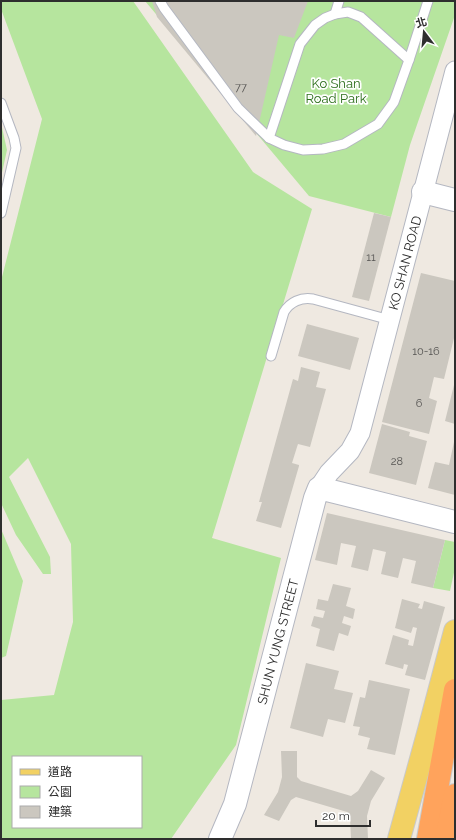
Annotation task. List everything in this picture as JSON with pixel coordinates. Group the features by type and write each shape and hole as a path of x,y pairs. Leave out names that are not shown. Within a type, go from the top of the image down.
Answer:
{"highway":[{"path":"446,839 455,690"},
{"path":"428,839 448,796"}],"main road":[{"path":"399,839 430,730 455,631"}],"street":[{"name":"KO SHAN ROAD","path":"350,452 360,433 455,71"},
{"path":"424,192 455,200"},
{"name":"SHUN YUNG STREET","path":"220,839 235,804 315,498 319,488 329,473 350,452"},
{"path":"319,488 455,522"}],"lane":[{"path":"160,1 238,108 269,138 284,145 303,150 323,149 344,144 378,124 394,102 428,1"},
{"path":"335,14 339,1"},
{"path":"269,138 300,44 315,24 325,18 335,14 348,12 361,17 409,60"},
{"path":"1,103 14,138 16,148 1,213"},
{"path":"271,356 284,312 287,307 297,301 307,298 313,299 390,320"}],"green space":[{"path":"1,1 133,1 253,172 312,209 212,538 281,558 236,745 171,839 1,839 1,700 54,695 73,622 71,544 28,458 9,477 50,557 51,574 43,574 16,535 1,503 1,281 42,119 1,9"},
{"name":"Ko Shan Road Park","path":"145,1 455,1 455,15 410,145 391,217 309,196"},
{"path":"1,123 7,150 1,177"},
{"path":"1,529 23,581 6,656 1,658"},
{"path":"445,540 455,542 455,568 450,591 433,588"}],"building":[{"path":"152,1 308,1 294,38 279,35 256,136 157,17"},
{"path":"374,213 391,217 369,301 352,297"},
{"path":"421,273 455,281 455,334 444,379 434,377 429,398 437,401 429,434 382,422"},
{"path":"307,324 359,338 350,370 298,356"},
{"path":"301,367 320,372 316,387 326,389 310,447 298,444 297,447 292,463 299,466 281,528 256,521 262,502 259,502 293,379 298,381"},
{"path":"455,385 455,424 445,421"},
{"path":"382,424 410,432 409,436 427,441 416,485 369,473"},
{"path":"454,442 455,495 428,488 435,462 449,465"},
{"path":"327,513 445,540 433,588 411,583 416,561 403,558 398,578 381,574 386,552 373,549 368,571 351,567 356,546 341,543 337,565 315,560"},
{"path":"333,584 351,588 346,606 355,609 353,619 344,616 342,623 351,626 348,636 339,633 334,651 316,646 320,629 311,626 314,616 323,618 325,611 316,609 318,599 328,601"},
{"path":"402,599 420,604 418,608 422,609 424,601 445,607 425,680 405,675 408,665 404,664 403,669 385,664 393,635 409,640 408,645 413,646 417,628 413,627 411,633 395,628"},
{"path":"306,663 339,671 334,689 353,693 345,723 328,719 323,737 290,728"},
{"path":"369,680 410,689 395,755 367,749 370,738 358,735 360,727 353,726 360,697 365,698"},
{"path":"281,751 297,751 297,777 301,781 351,796 358,791 371,770 385,778 371,801 367,816 368,839 351,839 350,817 347,812 296,797 291,800 279,821 264,815 278,792 282,777"}]}
